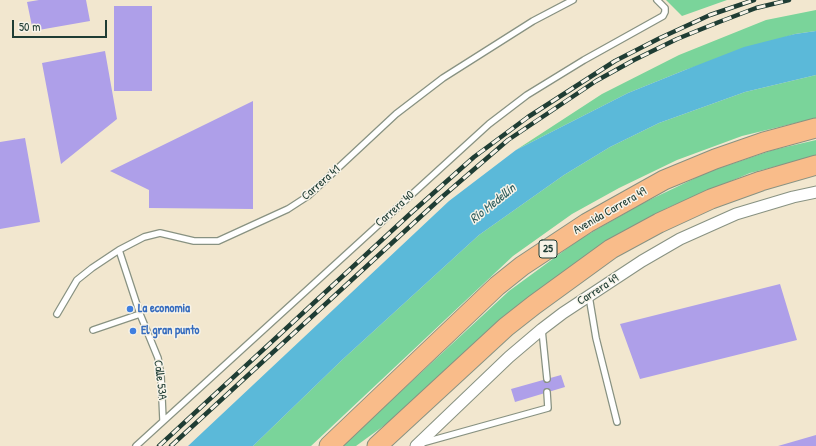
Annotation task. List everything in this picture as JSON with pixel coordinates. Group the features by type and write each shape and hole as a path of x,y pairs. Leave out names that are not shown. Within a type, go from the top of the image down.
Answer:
{"highway":[{"name":"Avenida Carrera 49","path":"329,446 496,286 522,266 587,223 664,180 714,159 764,142 816,128"},
{"path":"376,446 506,327 611,249 659,223 711,199 761,181 816,165"}],"street":[{"name":"Carrera 49","path":"416,445 509,357 542,329 588,296 642,261 687,236 736,214 793,197 816,192"}],"lane":[{"name":"Carrera 41","path":"57,314 77,280 118,250 144,237 160,233 194,241 218,241 288,209 308,196 396,114 443,78 533,21 573,0"},
{"name":"Carrera 40","path":"136,446 489,124 534,91 584,60 663,16 665,8 657,0"},
{"name":"Calle 53A","path":"118,250 140,314 158,358 161,376 163,420"},
{"path":"588,296 596,338 618,422"},
{"path":"93,330 140,314"},
{"path":"542,329 546,379"},
{"path":"416,445 548,408 547,392"}],"green space":[{"path":"666,0 727,0 682,16"},
{"path":"816,10 816,31 795,34 685,70 628,93 516,150 602,94 679,55 766,20"},
{"path":"816,75 816,118 742,136 677,160 619,188 572,214 513,256 311,446 253,446 342,360 479,235 564,175 610,147 659,123 745,92"},
{"path":"816,140 816,156 750,173 667,208 586,255 389,422 356,446 342,446 509,291 580,239 643,203 708,172 773,150"}],"water":[{"name":"Río Medellín","path":"816,31 816,75 745,92 659,123 610,147 564,175 479,235 342,360 253,446 188,446 449,201 516,150 628,93 685,70 744,47 795,34"}],"building":[{"path":"39,0 86,0 90,21 33,31 27,2"},
{"path":"114,6 152,6 152,91 114,91"},
{"path":"105,51 117,119 61,164 42,63"},
{"path":"253,101 253,209 149,208 149,190 110,171"},
{"path":"25,138 40,222 0,229 0,142"},
{"path":"780,284 797,340 640,379 620,324"},
{"path":"561,375 565,387 515,402 511,389"},
{"path":"816,435 816,446 778,446"}],"railway":[{"path":"159,446 411,213 474,157 528,117 615,61 710,15 754,0"},
{"path":"171,446 442,197 508,140 596,81 634,60 677,39 719,22 756,8 789,0"}],"place":[{"name":"La economia","path":"130,309"},
{"name":"El gran punto","path":"133,331"}]}
